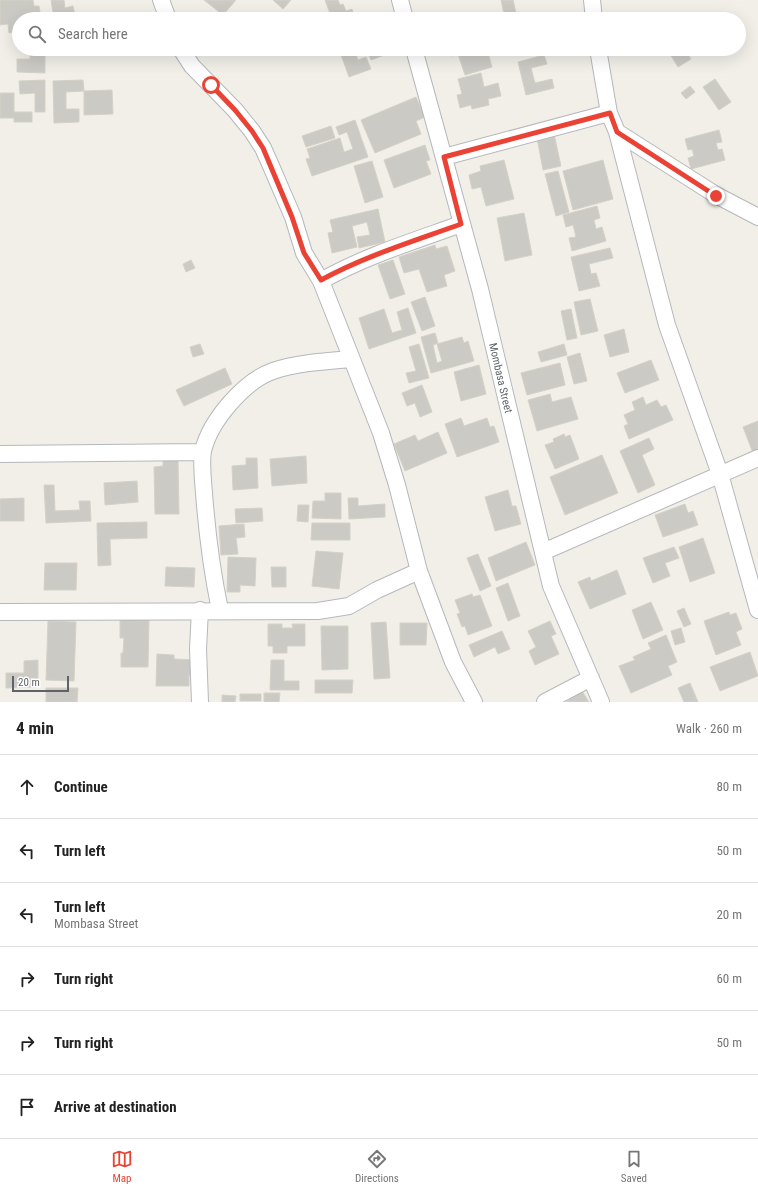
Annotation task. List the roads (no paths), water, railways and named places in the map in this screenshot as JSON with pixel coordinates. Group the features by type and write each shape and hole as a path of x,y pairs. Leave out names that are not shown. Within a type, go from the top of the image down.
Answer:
{"street":[{"path":"161,0 165,12"},
{"path":"400,0 403,12"},
{"path":"592,0 593,12"},
{"path":"186,56 192,66 235,110 252,131 263,148 292,217 304,253 321,280 381,432 397,485 419,571 453,662 474,702"},
{"name":"Mombasa Street","path":"416,56 480,289 551,586 601,702"},
{"path":"599,56 610,113 617,132 667,325 720,474 758,610"},
{"path":"444,157 610,113"},
{"path":"617,132 716,196 758,217"},
{"path":"321,280 366,259 461,224"},
{"path":"220,610 209,544 203,482 203,452 207,437 227,406 256,379 274,371 296,366 351,359"},
{"path":"0,454 203,452"},
{"path":"543,552 758,458"},
{"path":"0,612 200,610 318,611 348,606 377,590 419,571"},
{"path":"200,610 198,649 200,702"},
{"path":"545,702 591,678"}]}
